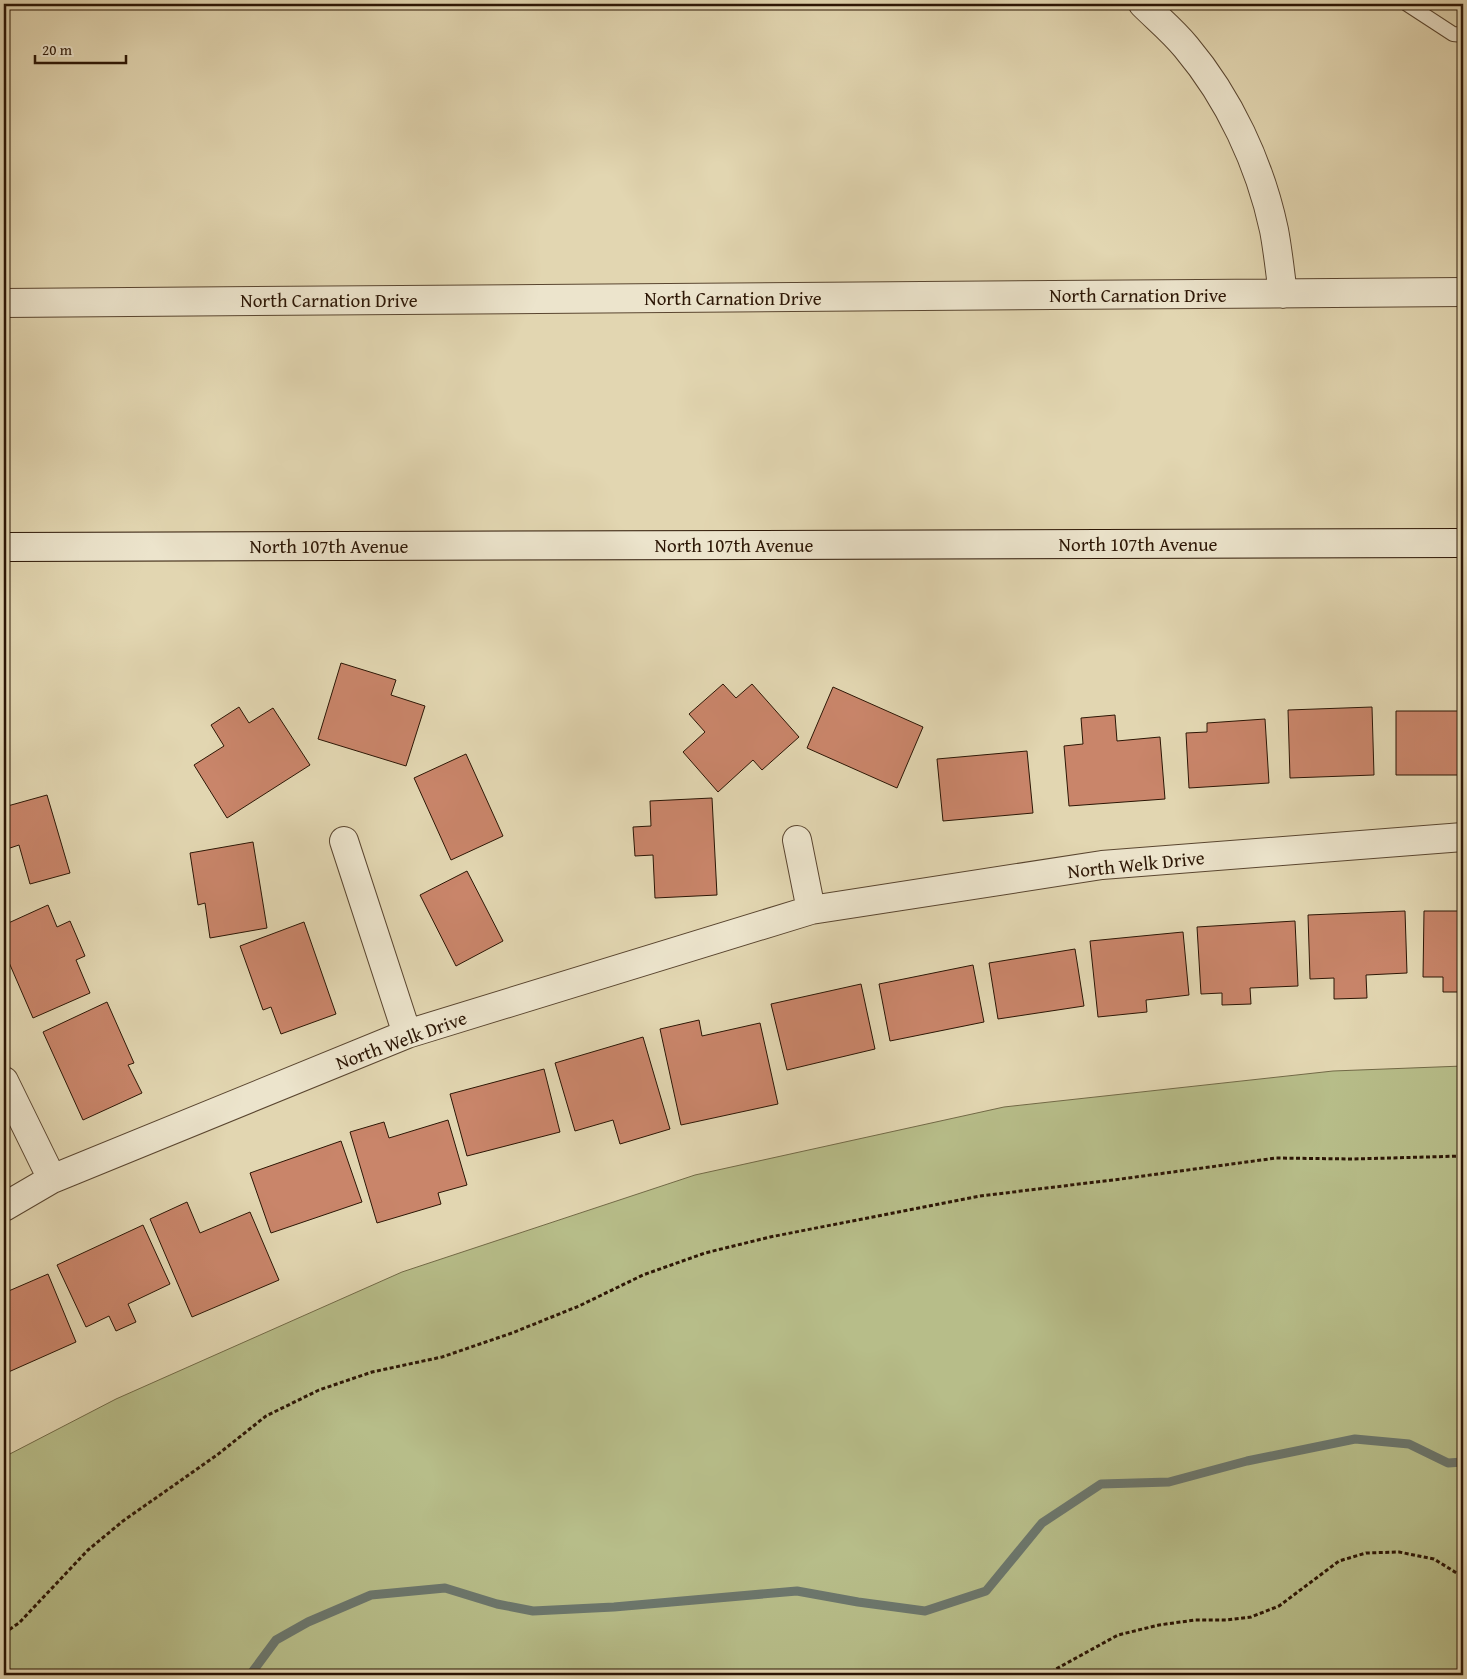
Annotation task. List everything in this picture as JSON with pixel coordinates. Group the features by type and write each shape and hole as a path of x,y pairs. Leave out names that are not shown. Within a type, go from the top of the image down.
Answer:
{"street":[{"path":"1143,4 1186,46 1234,118 1249,148 1274,230 1283,294"},
{"name":"North Carnation Drive","path":"4,303 1463,292"},
{"name":"North 107th Avenue","path":"4,547 1463,543"},
{"name":"North Welk Drive","path":"4,1207 52,1180 408,1034 811,910 1102,866 1463,837"},
{"path":"344,840 408,1034"},
{"path":"797,840 811,910"},
{"path":"4,1081 52,1180"}],"lane":[{"path":"1407,4 1453,34 1463,35"}],"path":[{"path":"4,1633 19,1624 88,1550 123,1521 217,1455 266,1416 319,1390 372,1372 442,1357 512,1334 579,1306 643,1275 705,1253 770,1237 980,1196 1121,1180 1276,1158 1353,1159 1463,1156"},
{"path":"1045,1675 1118,1635 1160,1625 1195,1620 1226,1620 1251,1617 1279,1606 1339,1560 1366,1552 1399,1552 1434,1559 1463,1577"}],"green space":[{"path":"1463,1066 1463,1675 4,1675 4,1457 116,1399 402,1272 695,1175 1004,1107 1333,1071"}],"building":[{"path":"341,663 396,680 391,695 425,706 406,766 318,739"},
{"path":"723,684 736,698 752,684 799,737 762,770 753,760 718,792 683,752 705,732 689,714"},
{"path":"833,687 923,727 897,788 807,748"},
{"path":"239,707 249,723 273,708 310,765 227,818 194,765 224,746 211,725"},
{"path":"1372,707 1374,775 1290,778 1288,710"},
{"path":"1396,711 1463,711 1463,775 1396,775"},
{"path":"1115,715 1117,741 1160,737 1165,799 1069,806 1064,746 1083,744 1081,718"},
{"path":"1265,719 1269,783 1189,788 1186,733 1207,732 1207,723"},
{"path":"1027,751 1033,813 943,821 937,759"},
{"path":"466,754 503,836 451,860 414,778"},
{"path":"47,795 70,873 30,884 19,845 4,850 4,807"},
{"path":"712,798 717,895 655,898 653,855 635,856 633,827 651,826 650,801"},
{"path":"253,842 267,928 210,938 205,903 198,905 190,853"},
{"path":"467,871 503,941 456,966 420,895"},
{"path":"48,905 57,927 70,921 85,956 76,960 90,993 33,1018 4,951 4,925"},
{"path":"1405,911 1407,973 1366,975 1367,998 1334,999 1334,978 1310,979 1308,915"},
{"path":"1424,911 1463,911 1463,992 1443,992 1443,977 1423,977"},
{"path":"1295,921 1298,986 1250,988 1251,1004 1222,1005 1222,993 1201,994 1197,927"},
{"path":"304,922 336,1014 281,1034 271,1007 263,1010 240,946"},
{"path":"1183,932 1189,995 1146,1000 1147,1012 1098,1017 1090,941"},
{"path":"1075,949 1084,1006 998,1019 989,963"},
{"path":"973,965 984,1022 890,1041 879,984"},
{"path":"861,984 875,1049 787,1070 771,1004"},
{"path":"107,1002 134,1063 128,1065 142,1093 83,1120 43,1032"},
{"path":"699,1020 702,1036 760,1023 778,1104 681,1125 660,1029"},
{"path":"643,1037 670,1129 620,1144 613,1120 575,1131 555,1063"},
{"path":"544,1069 560,1132 467,1156 450,1094"},
{"path":"448,1120 467,1185 438,1193 441,1204 377,1223 350,1132 384,1122 389,1138"},
{"path":"341,1141 362,1202 271,1233 250,1173"},
{"path":"187,1202 200,1233 250,1212 279,1280 192,1317 150,1219"},
{"path":"143,1225 170,1284 128,1304 136,1322 116,1331 109,1316 86,1327 57,1265"},
{"path":"48,1274 76,1342 4,1374 4,1293"}],"waterway":[{"path":"250,1675 276,1640 308,1622 371,1595 445,1588 497,1604 533,1611 614,1607 797,1591 925,1611 986,1591 1042,1523 1101,1484 1169,1482 1247,1461 1355,1439 1409,1444 1448,1463 1463,1462"}]}
